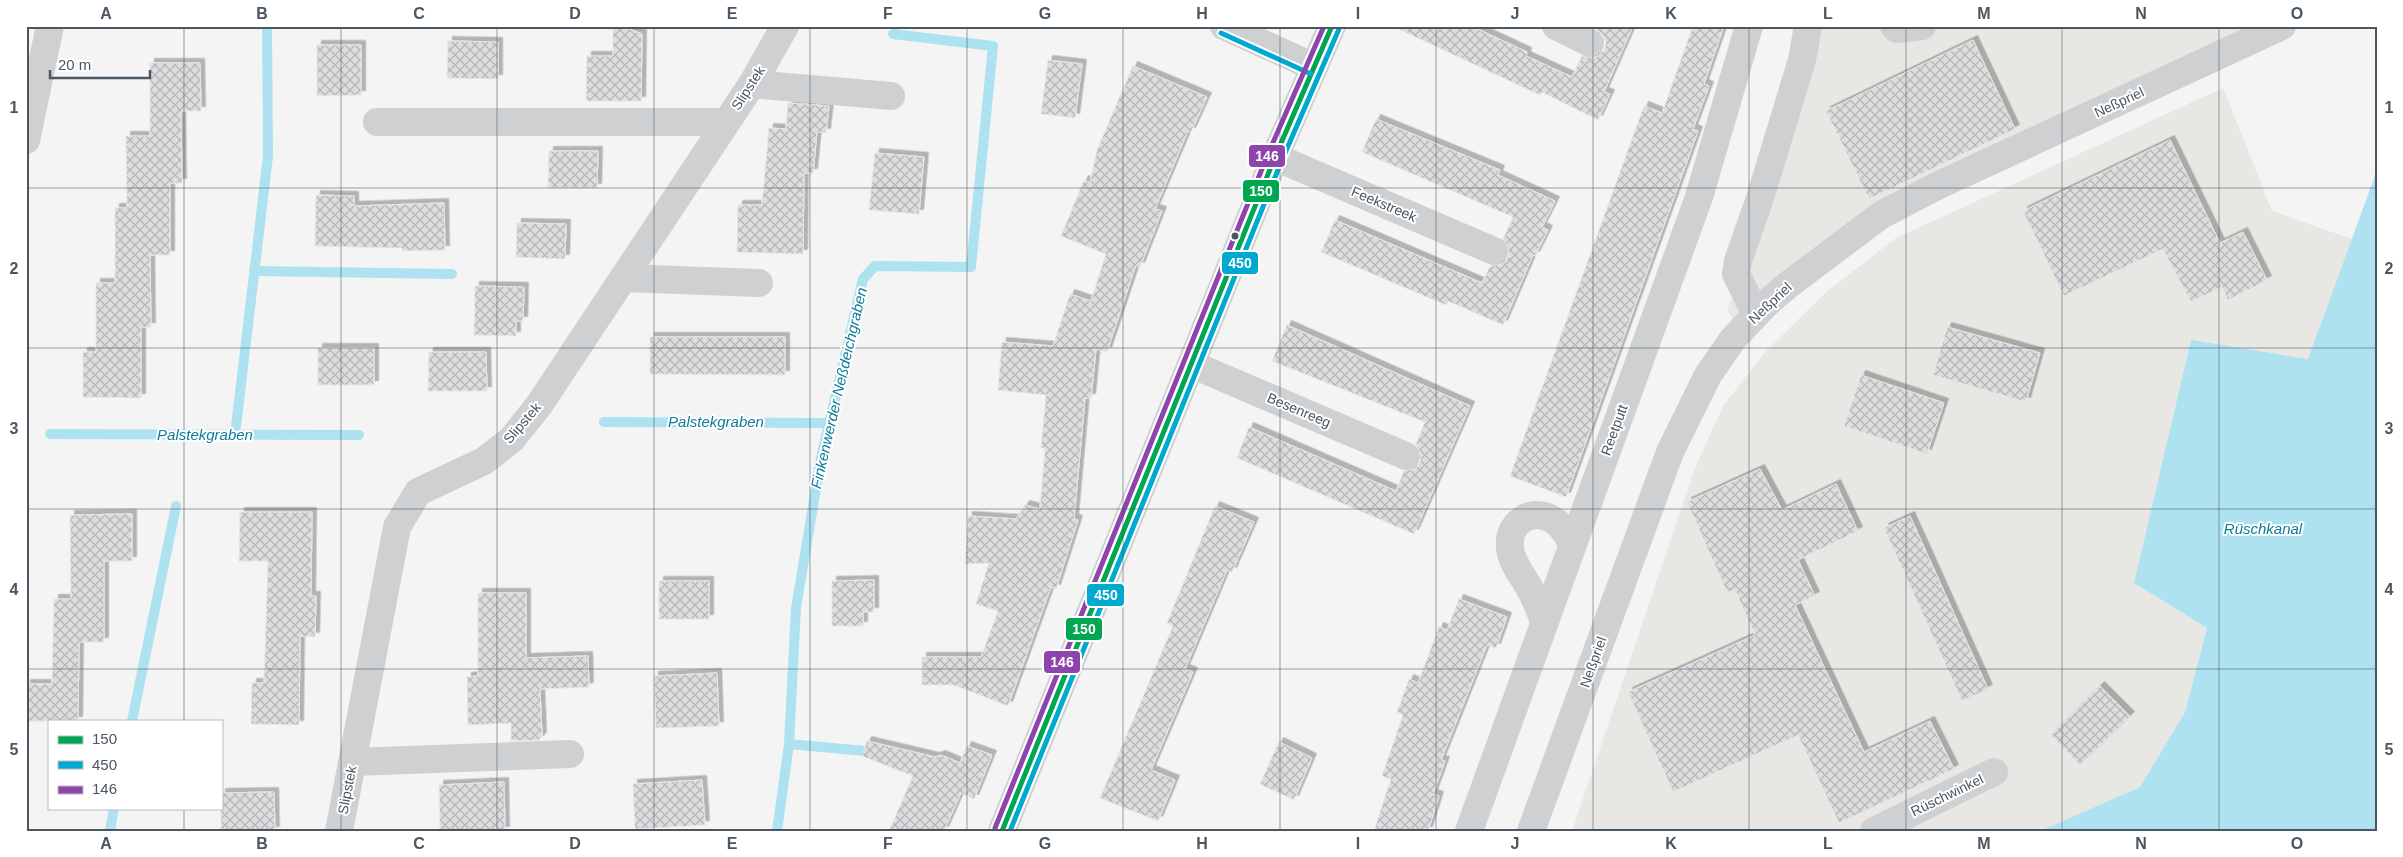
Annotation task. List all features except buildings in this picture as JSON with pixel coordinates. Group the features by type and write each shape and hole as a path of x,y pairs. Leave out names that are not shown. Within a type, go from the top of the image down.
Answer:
{"street":[{"path":"26,140 50,26"},
{"name":"Slipstek","path":"339,831 397,527 418,492 484,461 512,439 539,405 752,84 785,26"},
{"path":"1224,26 1314,67"},
{"path":"1002,831 1275,157 1332,26"},
{"path":"1556,26 1590,43"},
{"name":"Reetputt","path":"1469,831 1572,543 1699,198 1749,26"},
{"path":"1756,314 1736,274 1738,260 1760,198 1802,60 1808,26"},
{"path":"1894,26 1897,29 1922,26"},
{"name":"Neßpriel","path":"1531,831 1670,452 1708,375 1733,339 1756,314 1788,285 1881,215 1932,189 2282,26"},
{"path":"752,84 891,96"},
{"path":"377,122 726,122"},
{"name":"Feekstreek","path":"1275,157 1494,250"},
{"path":"623,278 759,283"},
{"name":"Besenreeg","path":"1191,364 1406,456"},
{"path":"1544,621 1533,595 1512,558 1510,537 1519,522 1535,515 1551,518 1558,523 1572,543"},
{"path":"352,762 570,754"},
{"name":"Rüschwinkel","path":"1874,831 1994,772"}],"shaded area":[{"path":"1816,26 2254,26 1876,205 1735,322 1727,310 1764,222"},
{"path":"2223,88 2272,211 2352,239 2308,359 2191,341 2134,583 2207,628 2185,712 2140,787 2040,831 1572,831 1695,468 1723,406 1767,350 1825,293 1896,238"}],"water":[{"name":"Rüschkanal","path":"2377,170 2377,831 2040,831 2140,787 2185,712 2207,628 2134,583 2191,340 2308,359"}],"waterway":[{"path":"235,435 268,156 267,26"},
{"name":"Finkenwerder Neßdeichgraben","path":"777,831 789,744 796,608 821,458 863,279 875,266 971,267 993,46 893,34"},
{"path":"254,271 452,274"},
{"name":"Palstekgraben","path":"604,422 829,423"},
{"name":"Palstekgraben","path":"50,434 359,435"},
{"path":"132,720 176,506"},
{"path":"789,744 876,752"},
{"path":"110,831 114,810"}],"transit line":[{"name":"146","path":"995,828 1268,154 1324,26"},
{"name":"150","path":"1002,831 1275,157 1332,26"},
{"name":"450","path":"1010,831 1282,160 1339,29"},
{"name":"450","path":"1221,33 1311,74"}]}
